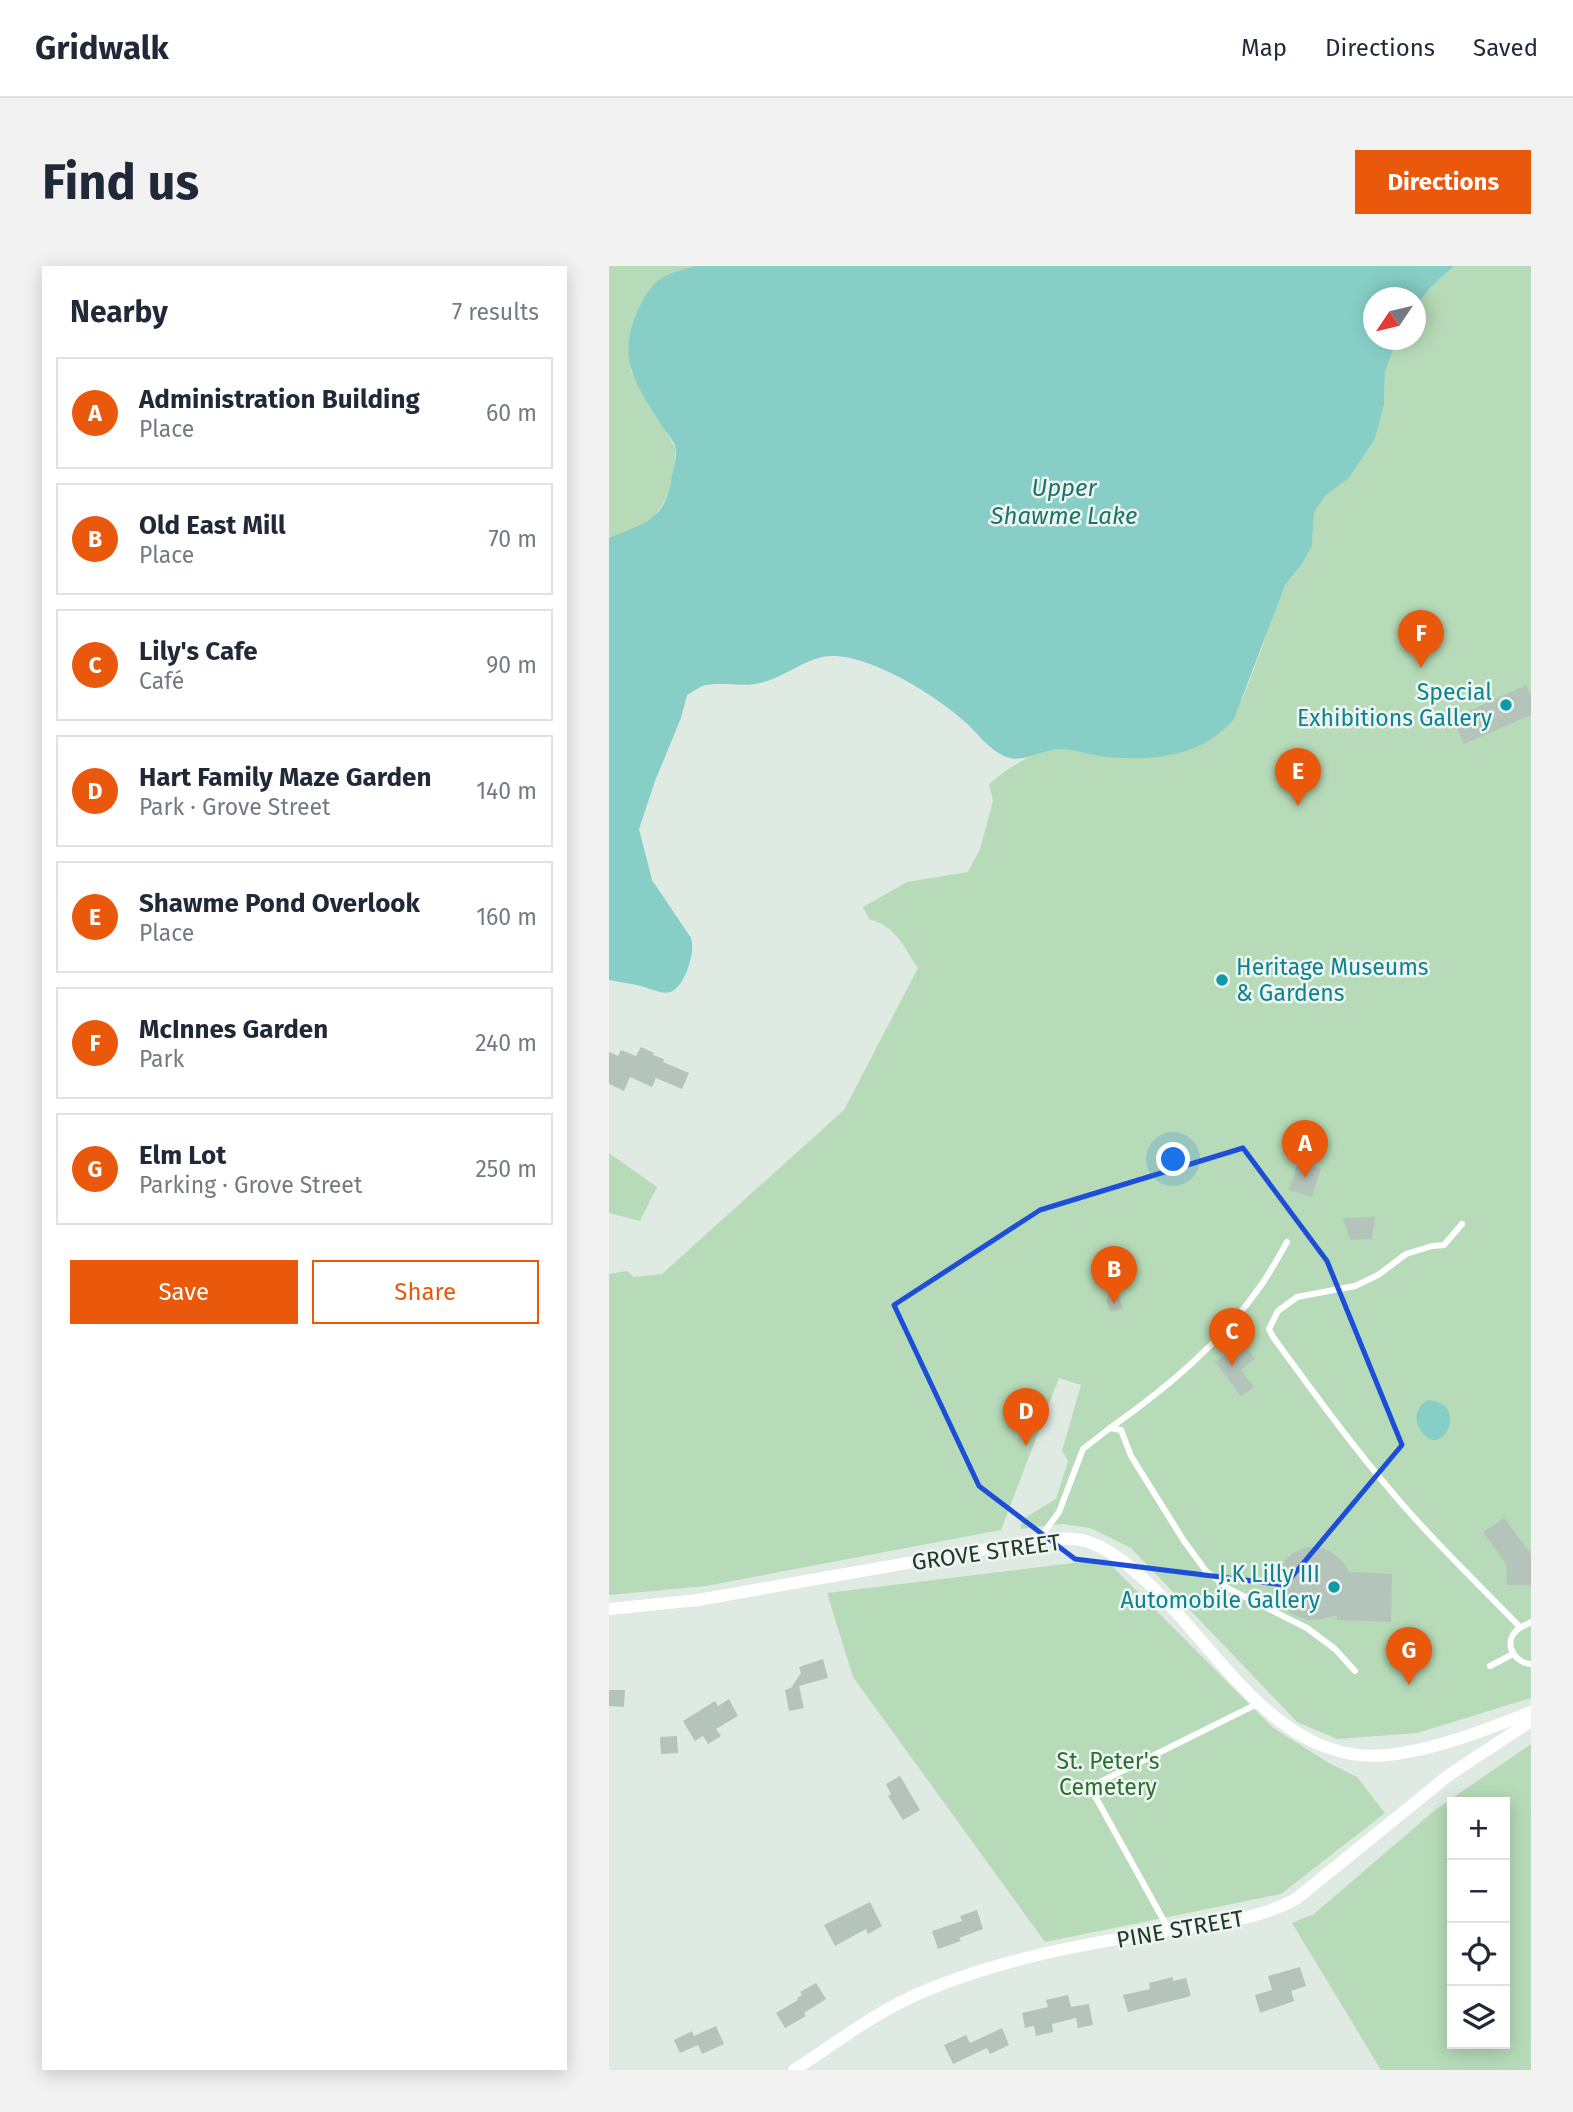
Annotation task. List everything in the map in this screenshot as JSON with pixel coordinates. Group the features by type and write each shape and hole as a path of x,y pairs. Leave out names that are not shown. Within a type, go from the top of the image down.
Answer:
{"street":[{"name":"GROVE STREET","path":"609,1609 698,1600 1038,1540 1082,1540 1103,1548 1127,1564 1174,1607 1259,1703 1293,1731 1318,1745 1344,1752 1387,1755 1468,1737 1531,1712"},
{"name":"PINE STREET","path":"794,2070 810,2066 888,2009 962,1977 1023,1958 1254,1917 1277,1910 1296,1899 1449,1775 1531,1721"}],"lane":[{"path":"1462,1224 1444,1245 1406,1254 1378,1275 1355,1286 1297,1297 1279,1311 1269,1329 1338,1426 1418,1522 1520,1628"},
{"path":"1038,1540 1059,1511 1083,1449 1171,1383 1202,1353 1262,1284 1287,1242"},
{"path":"1110,1428 1121,1430 1131,1456 1206,1571 1229,1589 1307,1628 1335,1649 1355,1671"},
{"path":"1531,1622 1520,1628 1512,1636 1511,1642 1513,1654 1519,1660 1531,1664"},
{"path":"1490,1666 1513,1654"},
{"path":"1077,1793 1259,1703"},
{"path":"1090,1787 1169,1930"}],"highlighted area":[{"path":"1243,1148 1327,1261 1402,1445 1285,1585 1075,1559 979,1486 894,1305 1040,1210"}],"green space":[{"path":"609,266 696,266 674,272 631,371 676,449 670,493 654,517 632,531 609,538"},
{"name":"Heritage Museums & Gardens","path":"1454,266 1531,266 1531,1698 1417,1733 1337,1739 1297,1722 1131,1548 1090,1528 1063,1524 1020,1529 1023,1519 1056,1499 1068,1461 1062,1451 1081,1385 1059,1378 1001,1530 706,1586 609,1595 609,1274 627,1271 634,1277 662,1274 844,1110 918,968 893,932 879,922 869,919 863,907 907,882 968,872 980,849 993,801 989,784 1008,769 1047,747 1242,700 1285,585 1312,546 1314,513 1325,496 1349,478 1375,439 1384,405 1385,372 1393,350 1426,350 1426,293"},
{"path":"609,1153 657,1187 640,1221 609,1213"},
{"name":"St. Peter's Cemetery","path":"1105,1559 1272,1727 1329,1763 1357,1777 1385,1813 1281,1894 1045,1942 853,1677 827,1593"},
{"path":"1531,1744 1531,2070 1381,2070 1292,1923 1314,1914 1447,1802 1447,2049 1510,2049 1510,1797 1454,1797"}],"water":[{"name":"Upper Shawme Lake","path":"696,266 1454,266 1426,293 1426,287 1363,287 1363,350 1393,350 1385,372 1384,405 1375,439 1349,478 1325,496 1314,513 1312,546 1285,585 1234,719 1207,742 1192,749 1160,757 1107,757 1060,749 1025,758 1011,758 993,749 951,710 917,687 877,667 839,656 814,659 764,682 750,685 706,685 687,695 681,718 639,829 652,880 692,942 692,954 682,981 677,988 666,993 609,980 609,538 652,518 665,502 669,491 676,449 637,383 629,356 629,342 639,308 650,289 661,278"},
{"path":"1427,1400 1441,1403 1448,1410 1448,1429 1436,1440 1428,1438 1417,1421 1419,1409"}],"building":[{"name":"Special Exhibitions Gallery","path":"1526,685 1531,696 1531,715 1464,744 1453,718"},
{"path":"641,1047 664,1059 663,1062 689,1073 682,1089 656,1078 652,1087 630,1077 624,1091 609,1084 609,1052 618,1056 621,1050 636,1056"},
{"path":"1298,1161 1321,1168 1312,1197 1289,1190"},
{"path":"1375,1217 1372,1239 1350,1240 1343,1218"},
{"path":"1118,1295 1123,1309 1110,1312 1106,1299"},
{"path":"1242,1342 1255,1359 1241,1370 1254,1387 1241,1396 1215,1362"},
{"path":"1504,1518 1531,1554 1531,1585 1507,1585 1506,1564 1483,1532"},
{"name":"J.K Lilly III Automobile Gallery","path":"1307,1547 1330,1551 1344,1563 1349,1572 1392,1574 1391,1622 1337,1620 1337,1615 1307,1620 1292,1614 1280,1600 1276,1582 1278,1573 1286,1559"},
{"path":"823,1659 828,1678 799,1686 804,1708 789,1711 785,1690 791,1688 801,1673 799,1667"},
{"path":"609,1690 625,1690 624,1707 609,1706"},
{"path":"729,1699 738,1716 716,1729 721,1736 708,1744 703,1736 695,1741 683,1721 715,1701 718,1706"},
{"path":"677,1736 678,1753 661,1754 660,1737"},
{"path":"900,1776 920,1810 903,1820 888,1796 891,1794 886,1784"},
{"path":"870,1902 882,1926 868,1934 866,1929 835,1946 824,1925"},
{"path":"977,1910 983,1929 938,1949 932,1931 962,1921 960,1916"},
{"path":"1300,1967 1306,1986 1291,1991 1294,2001 1260,2013 1255,1995 1272,1990 1268,1976"},
{"path":"1173,1977 1173,1981 1186,1978 1191,1996 1128,2012 1123,1995 1150,1989 1149,1983"},
{"path":"816,1983 826,1999 804,2013 806,2016 785,2028 776,2013 798,2000 802,1995 800,1992"},
{"path":"1068,1995 1071,2007 1089,2004 1093,2025 1078,2028 1076,2018 1052,2024 1053,2032 1036,2036 1034,2026 1025,2028 1022,2013 1048,2007 1046,2000"},
{"path":"716,2026 724,2044 702,2054 698,2045 680,2053 674,2040 692,2031 694,2036"},
{"path":"1002,2028 1009,2045 990,2054 987,2048 953,2064 944,2045 966,2035 970,2043"}],"place":[{"name":"McInnes Garden","path":"1421,668"},
{"name":"Special Exhibitions Gallery","path":"1506,705"},
{"name":"Shawme Pond Overlook","path":"1298,806"},
{"name":"Heritage Museums & Gardens","path":"1222,980"},
{"name":"Administration Building","path":"1305,1178"},
{"name":"Old East Mill","path":"1114,1304"},
{"name":"Lily's Cafe","path":"1232,1366"},
{"name":"Hart Family Maze Garden","path":"1026,1446"},
{"name":"J.K Lilly III Automobile Gallery","path":"1334,1587"},
{"name":"Elm Lot","path":"1409,1685"}]}
